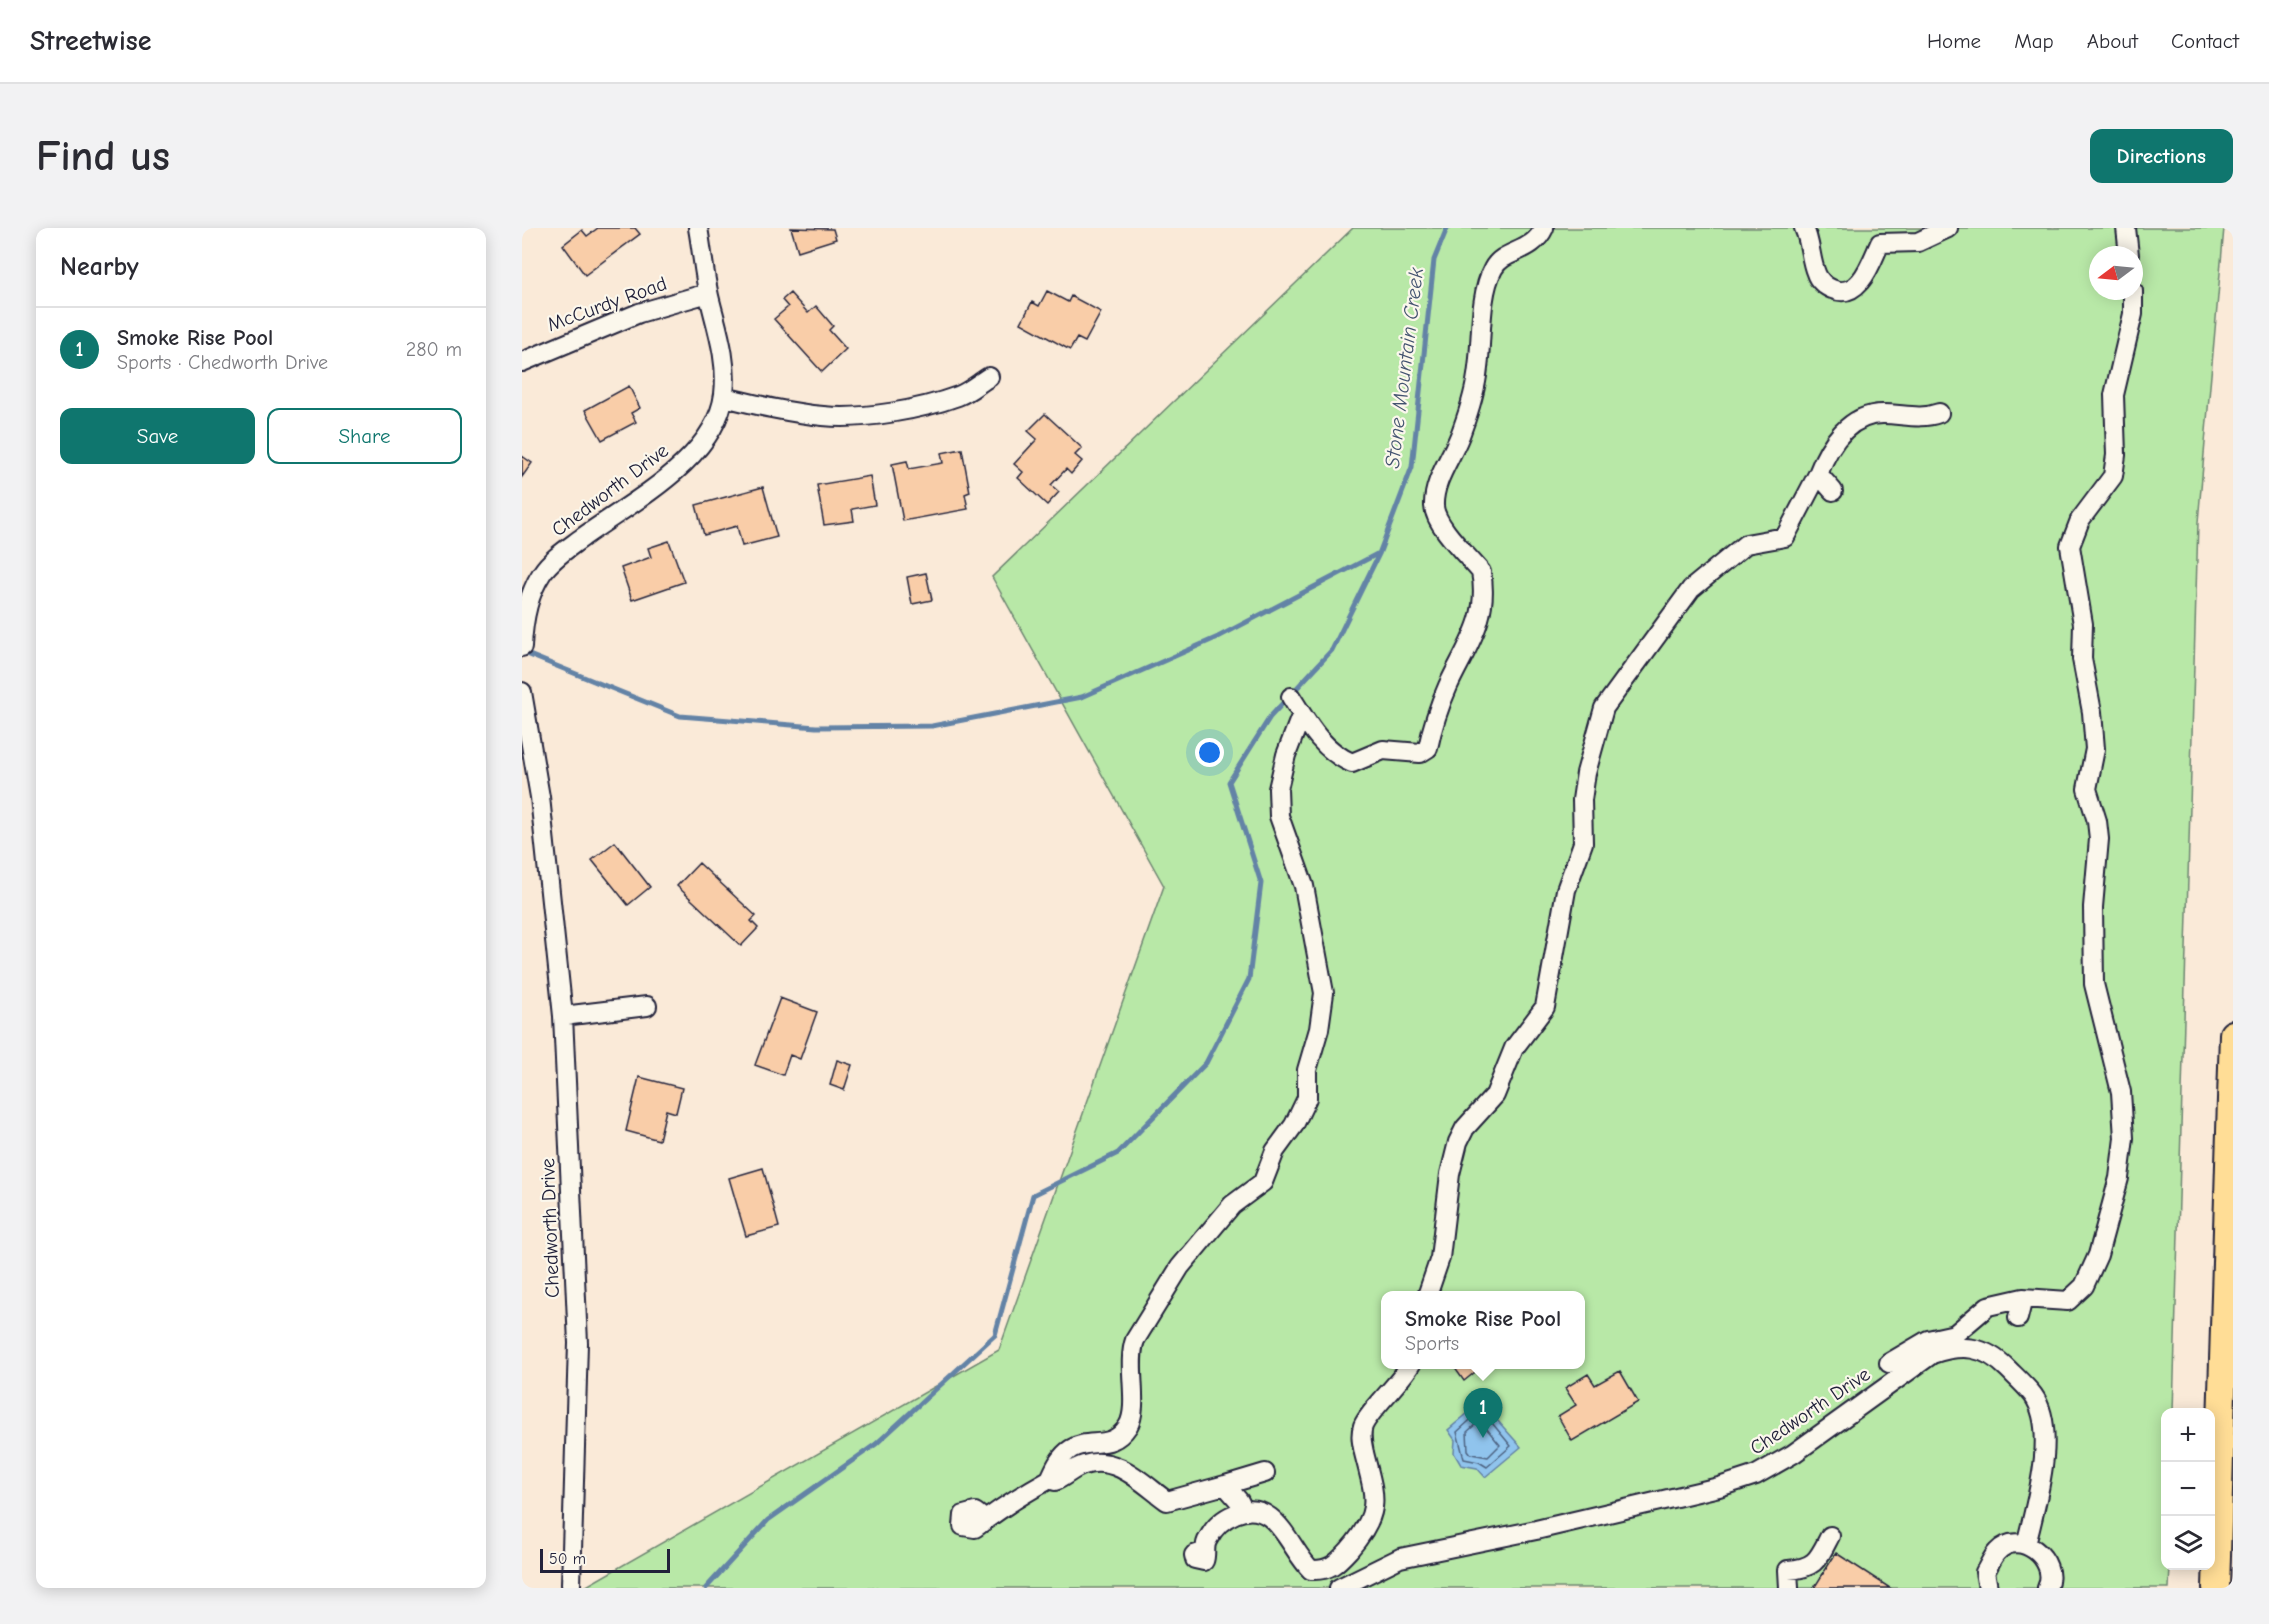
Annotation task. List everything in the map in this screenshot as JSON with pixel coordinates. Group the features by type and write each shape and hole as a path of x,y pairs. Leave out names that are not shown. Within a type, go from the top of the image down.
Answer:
{"highway":[{"path":"2216,1588 2233,1034"}],"street":[{"name":"Chedworth Drive","path":"522,647 530,599 543,572 566,550 672,473 694,454 710,431 724,397 726,367 708,293 698,228"},
{"path":"1291,697 1300,716 1331,752 1352,763 1383,750 1420,753 1428,748 1447,689 1474,639 1479,621 1483,583 1481,572 1436,517 1434,505 1437,490 1462,430 1478,372 1481,326 1493,268 1500,260 1539,239 1544,228"},
{"path":"1804,228 1816,275 1829,288 1838,291 1847,290 1865,276 1880,243 1918,242 1948,228"},
{"path":"2126,228 2128,246"},
{"name":"McCurdy Road","path":"522,362 639,313 708,293"},
{"path":"1889,1363 1928,1341 1955,1334 1988,1306 2023,1298 2068,1301 2084,1286 2098,1256 2122,1164 2124,1109 2094,984 2093,907 2099,839 2097,821 2087,789 2095,749 2092,712 2082,660 2083,624 2070,546 2080,520 2113,476 2114,395 2133,314 2133,300"},
{"path":"724,397 825,417 869,414 916,408 959,395 989,377"},
{"path":"1429,1291 1440,1258 1450,1174 1458,1142 1465,1128 1495,1095 1514,1048 1545,1007 1566,890 1583,843 1582,800 1586,773 1604,708 1691,589 1746,544 1785,537 1841,433 1864,416 1883,414 1927,418 1939,413"},
{"path":"1818,474 1833,491"},
{"name":"Chedworth Drive","path":"522,692 540,797 563,1016 578,1343 570,1587"},
{"path":"971,1520 975,1517 971,1514 966,1517 967,1524 973,1525 979,1515 969,1512 964,1515 963,1526 975,1528 988,1515 1050,1479 1061,1458 1072,1448 1115,1440 1129,1425 1132,1406 1131,1351 1135,1340 1180,1267 1232,1205 1263,1182 1275,1152 1302,1112 1306,1098 1308,1063 1319,1029 1324,993 1304,886 1279,816 1278,789 1286,755 1300,716"},
{"path":"563,1016 647,1006"},
{"path":"2018,1318 2023,1298"},
{"name":"Chedworth Drive","path":"1339,1588 1400,1558 1563,1524 1719,1487 1756,1474 1793,1454 1932,1354 1950,1348 1981,1349 2005,1366 2034,1396 2043,1417 2044,1449 2026,1545"},
{"path":"1199,1555 1199,1559 1202,1558 1203,1552 1194,1554 1195,1559 1204,1561 1206,1541 1224,1518 1244,1511 1266,1515 1277,1522 1311,1570 1322,1570 1334,1566 1354,1544 1373,1511 1375,1493 1360,1437 1364,1424 1403,1379 1409,1369"},
{"path":"1050,1479 1055,1481 1084,1465 1101,1462 1118,1467 1135,1476 1167,1501 1265,1473"},
{"path":"1225,1485 1239,1501 1244,1511"},
{"path":"1790,1588 1788,1570 1807,1568 1815,1562 1830,1536"},
{"path":"1988,1588 1985,1572 1998,1550 2016,1544 2026,1545 2042,1555 2048,1564 2050,1582 2047,1588"}],"green space":[{"path":"1353,228 2224,228 2198,522 2173,1408 2161,1408 2161,1570 2170,1570 2169,1588 583,1588 999,1350 1164,886 992,577"}],"water":[{"path":"1481,1402 1521,1447 1485,1477 1477,1468 1461,1465 1454,1453 1455,1440 1448,1430"}],"building":[{"path":"598,228 635,228 640,234 585,275 563,245 582,230 587,236"},
{"path":"791,228 833,229 836,239 798,251"},
{"path":"1047,291 1068,302 1071,296 1101,312 1085,342 1077,338 1070,350 1021,323 1032,302 1039,306"},
{"path":"790,293 808,313 816,306 833,326 829,330 846,349 822,372 774,319 788,307 782,300"},
{"path":"629,386 640,408 631,413 636,422 602,440 585,410"},
{"path":"1045,414 1082,448 1075,455 1082,461 1071,474 1066,469 1051,485 1059,492 1047,505 1018,478 1023,472 1014,464 1037,439 1028,431"},
{"path":"962,449 970,492 965,494 968,509 903,521 892,464 907,461 909,469 943,463 941,453"},
{"path":"522,456 532,463 522,477"},
{"path":"870,476 875,505 852,509 854,521 824,525 817,485"},
{"path":"763,487 777,537 742,546 737,526 704,535 696,505"},
{"path":"669,541 684,582 632,600 621,568 651,557 648,548"},
{"path":"926,573 932,600 912,604 907,577"},
{"path":"615,842 650,887 628,905 592,860"},
{"path":"699,863 756,916 751,921 758,928 741,946 677,886"},
{"path":"780,998 817,1012 800,1059 790,1055 783,1075 755,1065"},
{"path":"837,1060 852,1065 844,1090 830,1085"},
{"path":"639,1077 682,1088 676,1113 666,1110 659,1140 626,1131"},
{"path":"763,1168 779,1227 746,1236 729,1178"},
{"path":"1456,1369 1479,1369 1464,1381"},
{"path":"1620,1371 1638,1402 1572,1441 1558,1416 1576,1405 1565,1388 1588,1374 1595,1385"},
{"path":"1836,1553 1890,1588 1814,1588"}],"waterway":[{"name":"Stone Mountain Creek","path":"706,1588 768,1520 876,1444 995,1335 1033,1195 1118,1153 1206,1063 1249,979 1261,883 1229,782 1270,717 1332,650 1379,554 1412,467 1434,260 1447,228"},
{"path":"522,652 680,716 816,727 932,726 1082,697 1218,637 1377,554"}],"place":[{"name":"Smoke Rise Pool","path":"1483,1438"}]}
